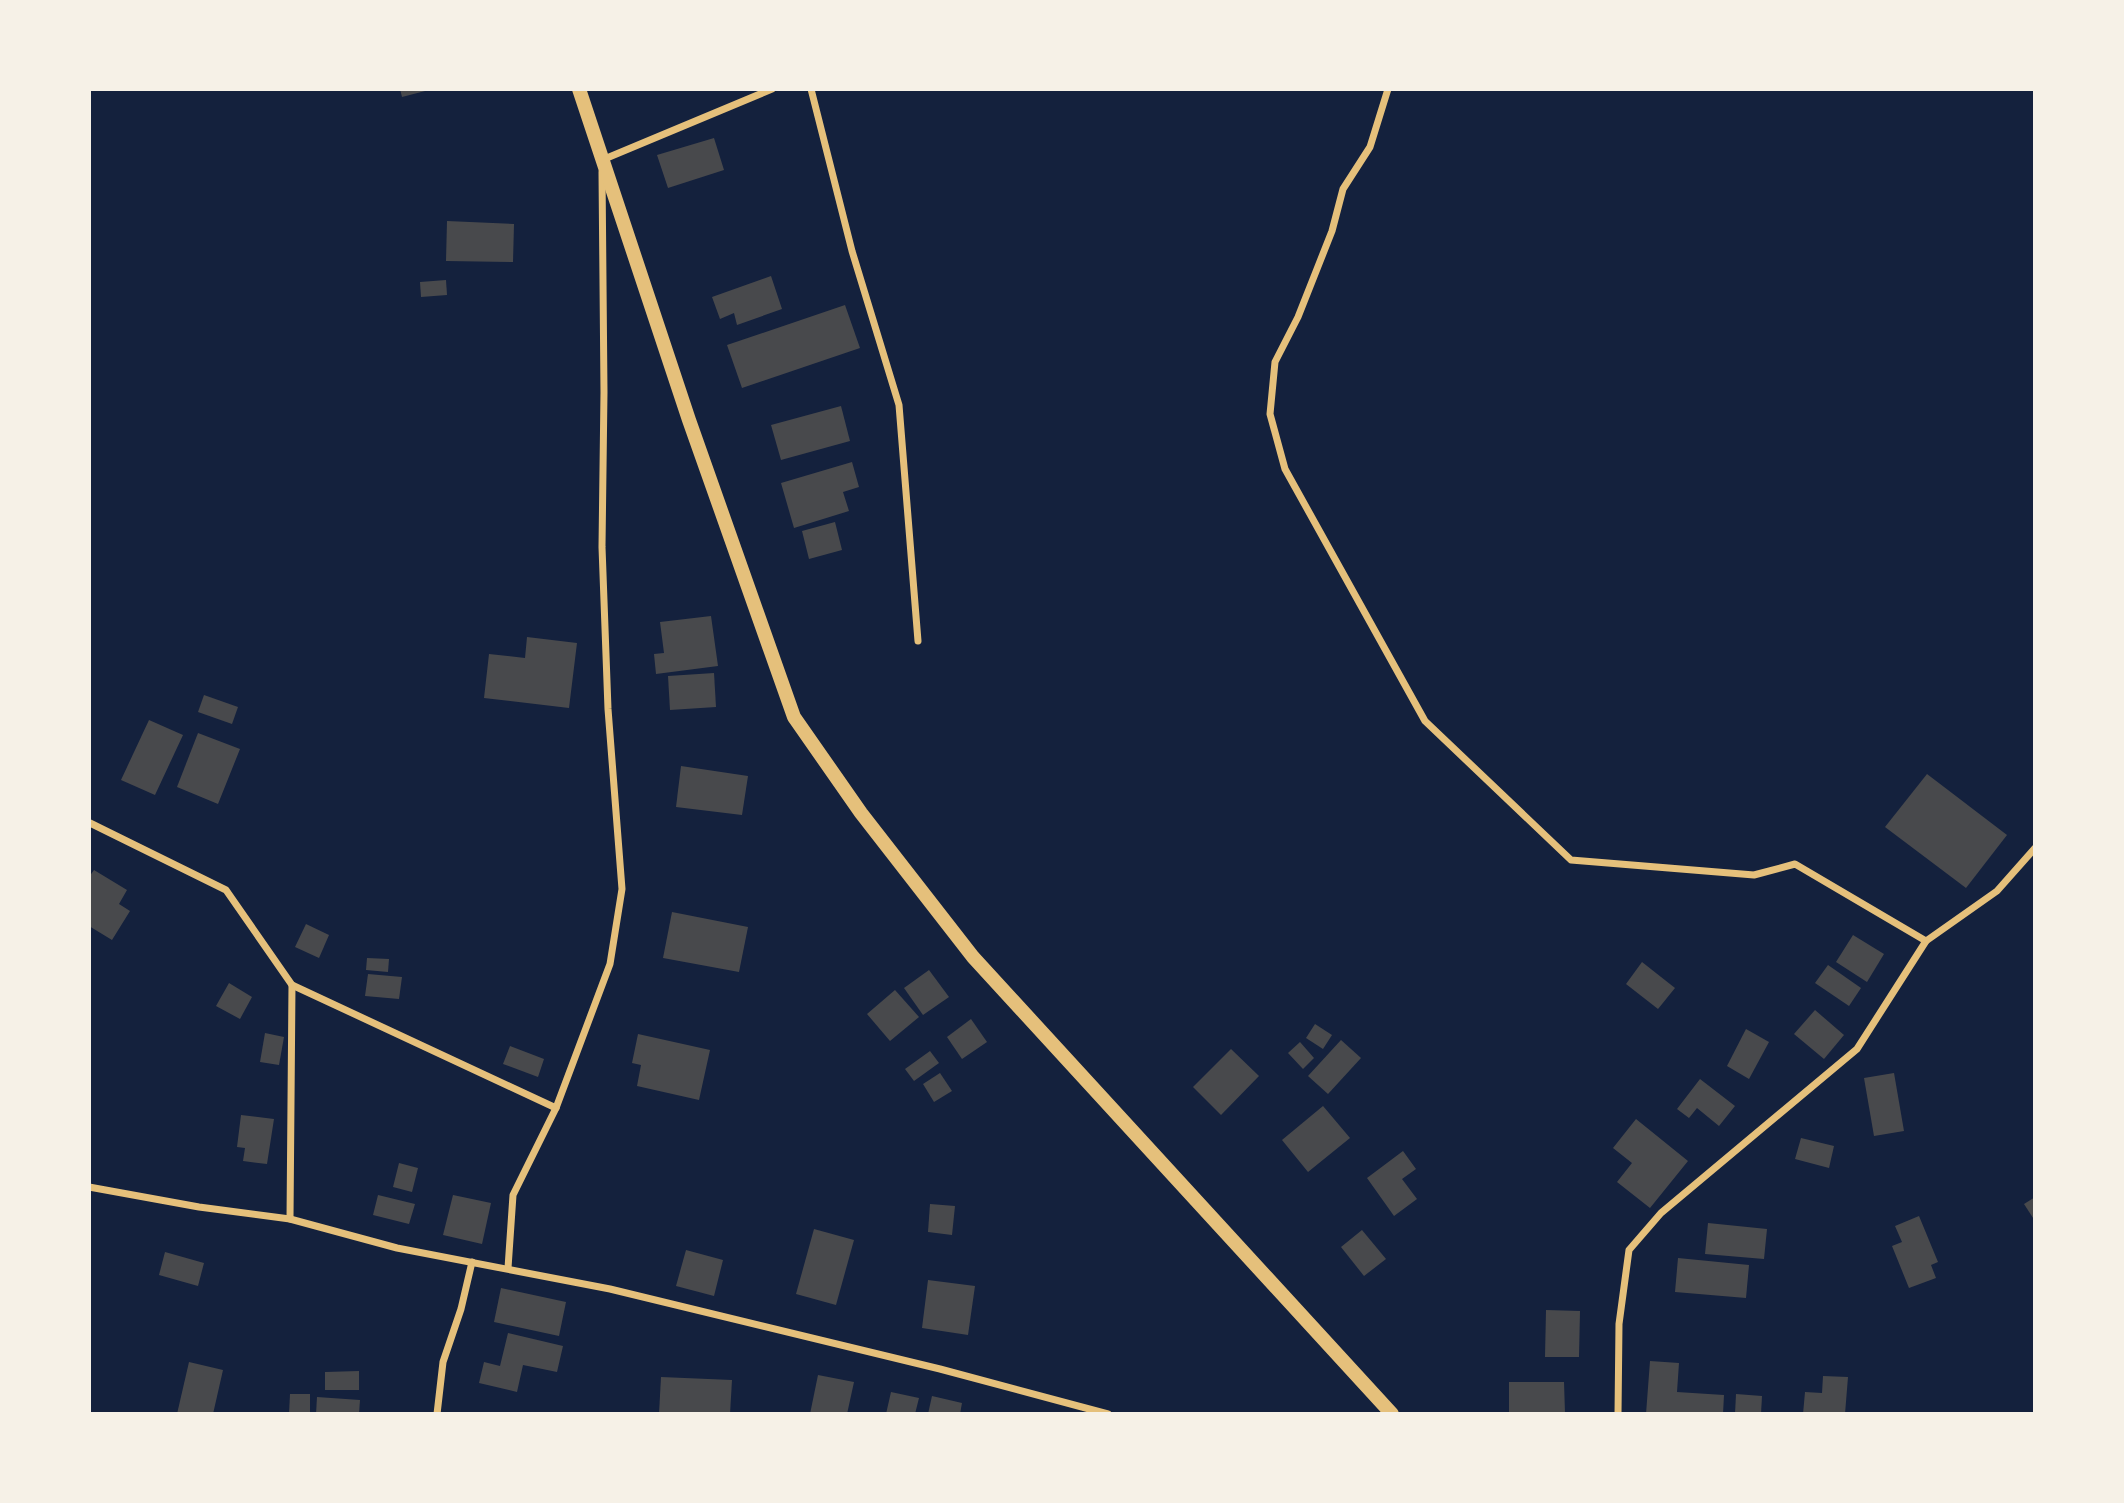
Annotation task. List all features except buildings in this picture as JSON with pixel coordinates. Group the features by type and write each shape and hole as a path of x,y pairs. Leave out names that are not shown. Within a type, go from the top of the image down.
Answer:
{"main road":[{"path":"579,89 689,420 794,717 861,813 973,957 1392,1414"}],"street":[{"path":"508,1268 513,1195 556,1108 610,964 622,889 609,722 603,560 602,159 772,89"},
{"path":"811,89 852,251 899,405 918,642"},
{"path":"1388,89 1370,146 1343,189 1332,231 1298,317 1275,362 1270,414 1285,469 1425,721 1571,860 1754,875 1795,864 1926,941"},
{"path":"90,823 226,890 292,985 556,1108"},
{"path":"1618,1414 1619,1324 1629,1251 1661,1213 1857,1049 1926,941 1997,891 2035,848"},
{"path":"290,1219 292,985"},
{"path":"89,1187 199,1207 290,1219 397,1248 623,1292 940,1369 1108,1414"},
{"path":"437,1414 443,1362 461,1309 472,1262"}]}
